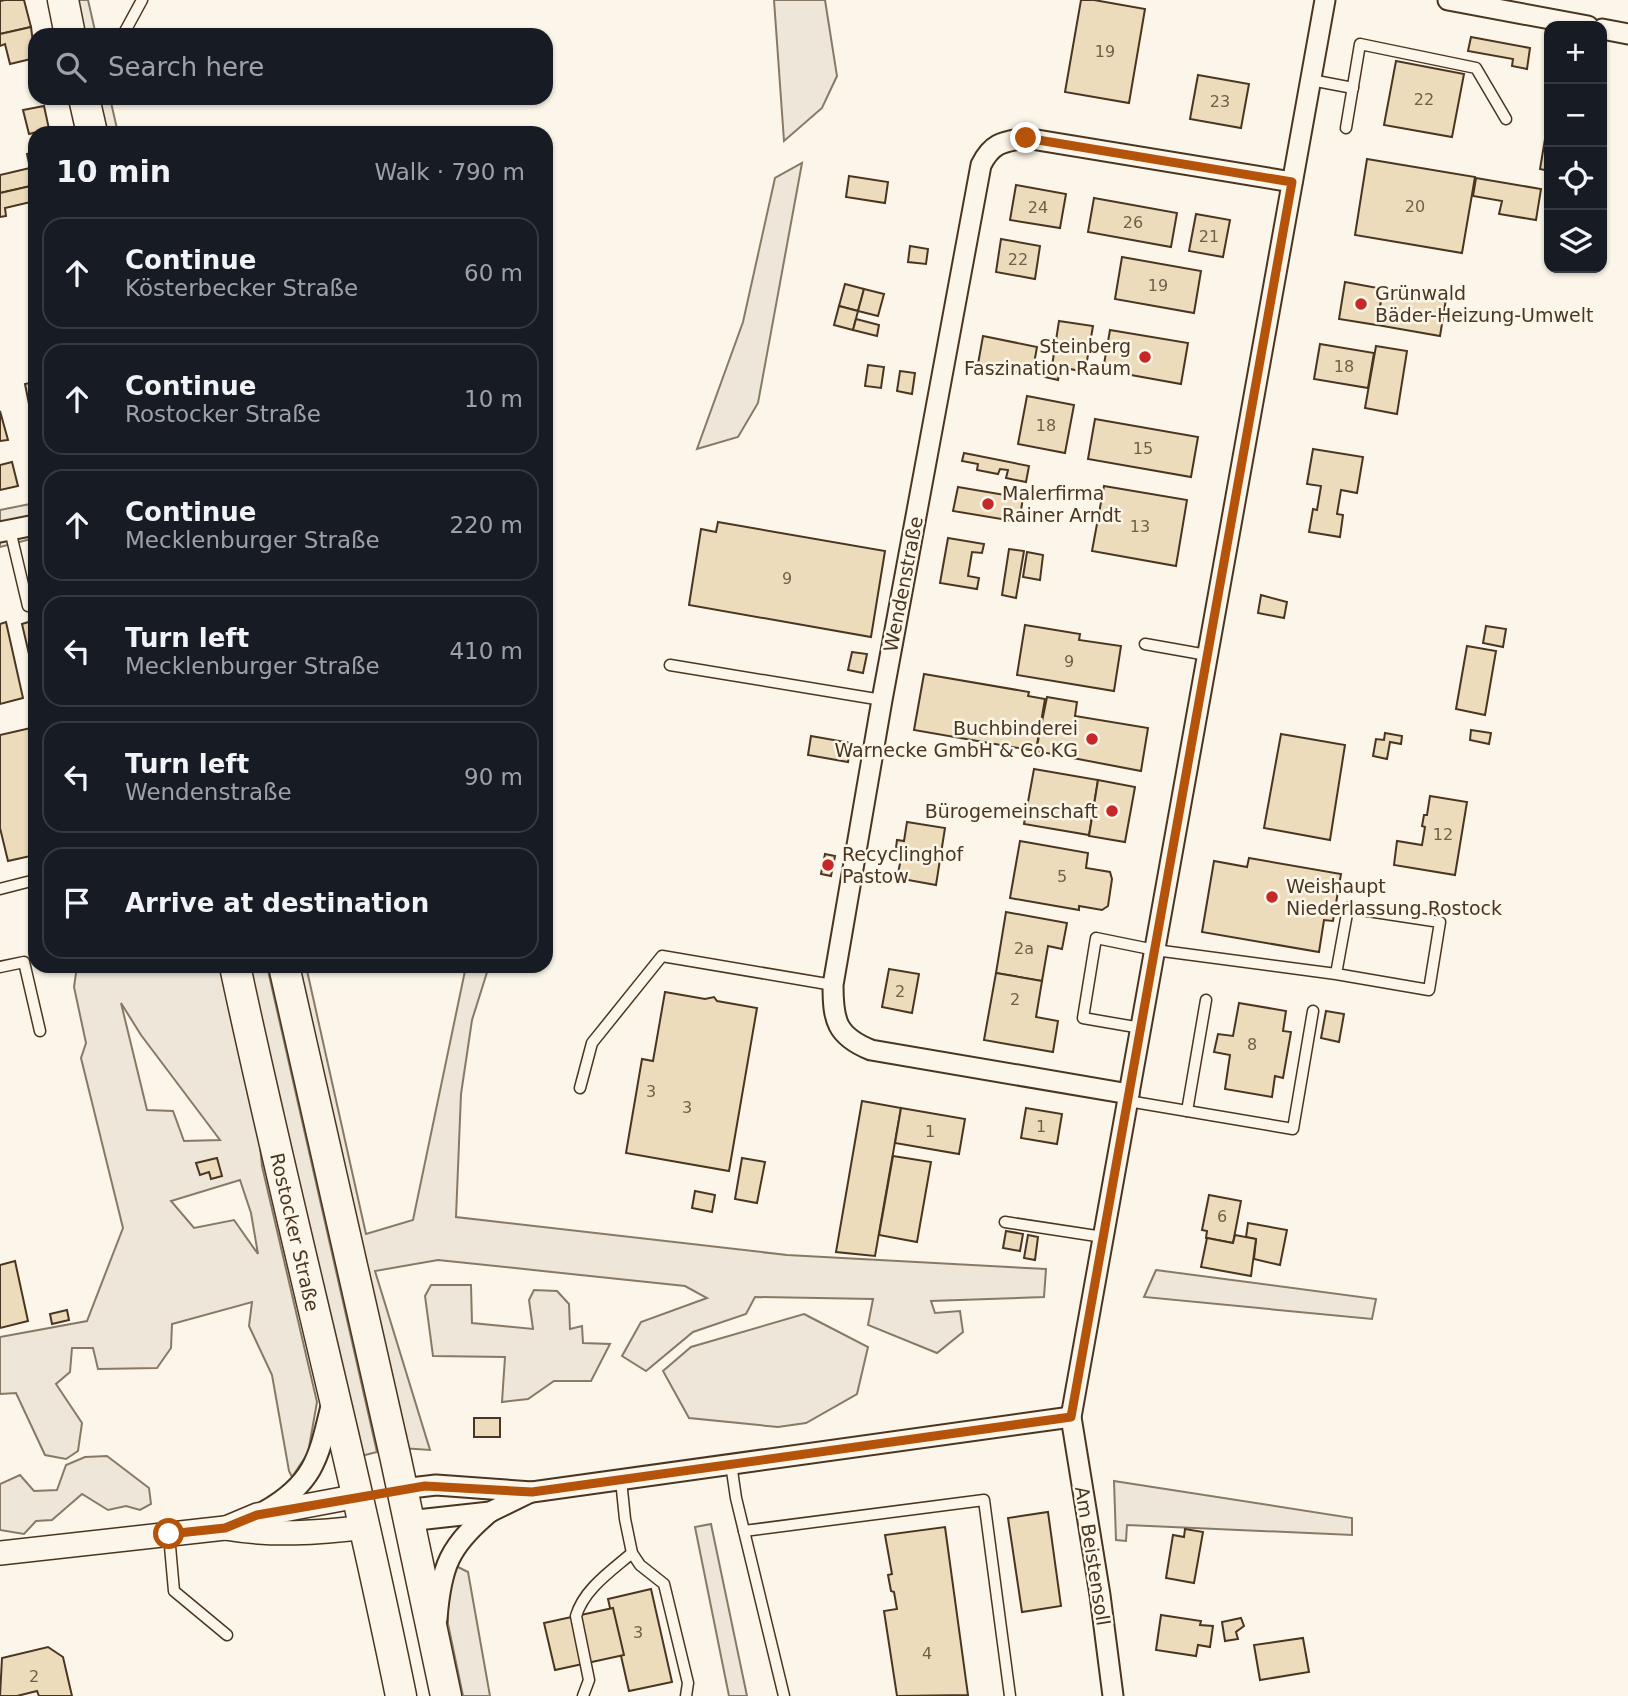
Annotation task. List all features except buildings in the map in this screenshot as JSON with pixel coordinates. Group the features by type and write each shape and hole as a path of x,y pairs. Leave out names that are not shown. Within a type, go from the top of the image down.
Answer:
{"main road":[{"path":"62,0 68,28"},
{"path":"86,105 91,126"},
{"name":"Rostocker Straße","path":"236,973 265,1108 366,1527 401,1696"},
{"path":"286,973 446,1696"},
{"path":"358,1496 402,1489"},
{"path":"366,1527 408,1521"}],"street":[{"name":"Am Beistensoll","path":"1113,1696 1100,1595 1071,1417 1325,0"},
{"path":"1448,0 1561,21"},
{"path":"1607,30 1628,34"},
{"name":"Wendenstraße","path":"1128,1097 871,1049 852,1042 839,1028 833,1010 833,985 882,700 981,165 989,150 1006,141 1026,138 1292,182"},
{"path":"5,531 28,526"},
{"path":"225,1528 281,1502 305,1479 318,1456 333,1394"},
{"path":"402,1489 436,1485 532,1492 1071,1417"},
{"path":"435,1644 444,1569 459,1542 490,1513 532,1492"},
{"path":"257,1515 358,1496"},
{"path":"408,1521 490,1513"},
{"path":"0,1553 225,1528 260,1534 327,1532 366,1527"}],"lane":[{"path":"127,28 142,0"},
{"path":"1346,128 1360,44 1476,68 1506,119"},
{"path":"1311,80 1353,88"},
{"path":"5,531 28,606"},
{"path":"1145,644 1208,655"},
{"path":"670,665 882,700"},
{"path":"0,889 28,882"},
{"path":"1141,1028 1083,1018 1096,938 1155,950 1336,974 1429,990 1440,922 1348,908 1336,974"},
{"path":"580,1087 592,1043 662,956 833,985"},
{"path":"0,967 24,962 40,1031"},
{"path":"1187,1111 1206,1000"},
{"path":"1128,1097 1187,1111 1293,1129 1313,1011"},
{"path":"1005,1222 1103,1237"},
{"path":"730,1464 784,1696"},
{"path":"621,1480 632,1553 640,1566 664,1584 688,1683 686,1696"},
{"path":"744,1531 984,1500 1010,1696"},
{"path":"169,1534 174,1591 227,1635"},
{"path":"583,1696 589,1680 576,1616 578,1609 594,1587 632,1553"}],"shaded area":[{"path":"74,0 88,0 94,28 80,28"},
{"path":"774,0 825,0 837,76 822,108 784,141"},
{"path":"98,105 112,105 116,126 102,126"},
{"path":"802,163 758,403 738,437 697,449 743,322 775,178"},
{"path":"28,504 28,540 0,547 0,510"},
{"path":"76,973 229,973 254,1088 262,1166 317,1402 308,1453 292,1477 272,1375 249,1326 252,1302 172,1324 171,1348 157,1368 98,1369 93,1348 72,1348 70,1372 56,1384 82,1423 78,1451 66,1459 45,1455 16,1393 0,1394 0,1337 87,1321 123,1228 81,1058 86,1043 74,987","holes":["121,1003 141,1035 220,1140 184,1141 173,1111 147,1110","240,1180 251,1213 258,1254 234,1220 194,1228 171,1201"]},
{"path":"247,973 269,973 377,1452 361,1456 265,1034"},
{"path":"293,973 308,973 366,1234 413,1220 465,973 487,973 472,1020 461,1094 456,1217 787,1255 1046,1269 1044,1297 931,1301 935,1313 960,1311 963,1332 937,1353 868,1325 873,1299 755,1297 746,1314 693,1332 646,1371 622,1356 641,1322 707,1298 685,1286 438,1260 375,1271 430,1450 401,1448"},
{"path":"1156,1270 1376,1299 1372,1319 1144,1297"},
{"path":"431,1285 471,1285 472,1323 533,1329 529,1300 534,1290 557,1291 569,1304 570,1329 582,1326 583,1343 610,1344 591,1381 554,1381 528,1399 502,1402 505,1357 433,1356 425,1296"},
{"path":"804,1314 868,1347 857,1394 806,1423 778,1427 689,1418 663,1371 691,1347"},
{"path":"107,1456 149,1488 151,1504 140,1510 126,1506 108,1510 82,1494 52,1520 36,1521 24,1534 0,1530 0,1484 20,1475 34,1491 57,1490 66,1465 85,1457"},
{"path":"1114,1481 1352,1518 1352,1535 1127,1525 1126,1541 1116,1540"},
{"path":"711,1524 747,1696 729,1696 695,1527"},
{"path":"454,1565 468,1572 490,1696 463,1696 448,1624 446,1595"}],"place":[{"name":"Grünwald Bäder-Heizung-Umwelt","path":"1361,304"},
{"name":"Steinberg Faszination Raum","path":"1145,357"},
{"name":"Malerfirma Rainer Arndt","path":"988,504"},
{"name":"Buchbinderei Warnecke GmbH & Co KG","path":"1092,739"},
{"name":"Bürogemeinschaft","path":"1112,811"},
{"name":"Recyclinghof Pastow","path":"828,865"},
{"name":"Weishaupt Niederlassung Rostock","path":"1272,897"}],"route":[{"path":"169,1534 225,1528 257,1515 330,1500 425,1486 532,1492 1071,1417 1292,182 1026,138"}]}
